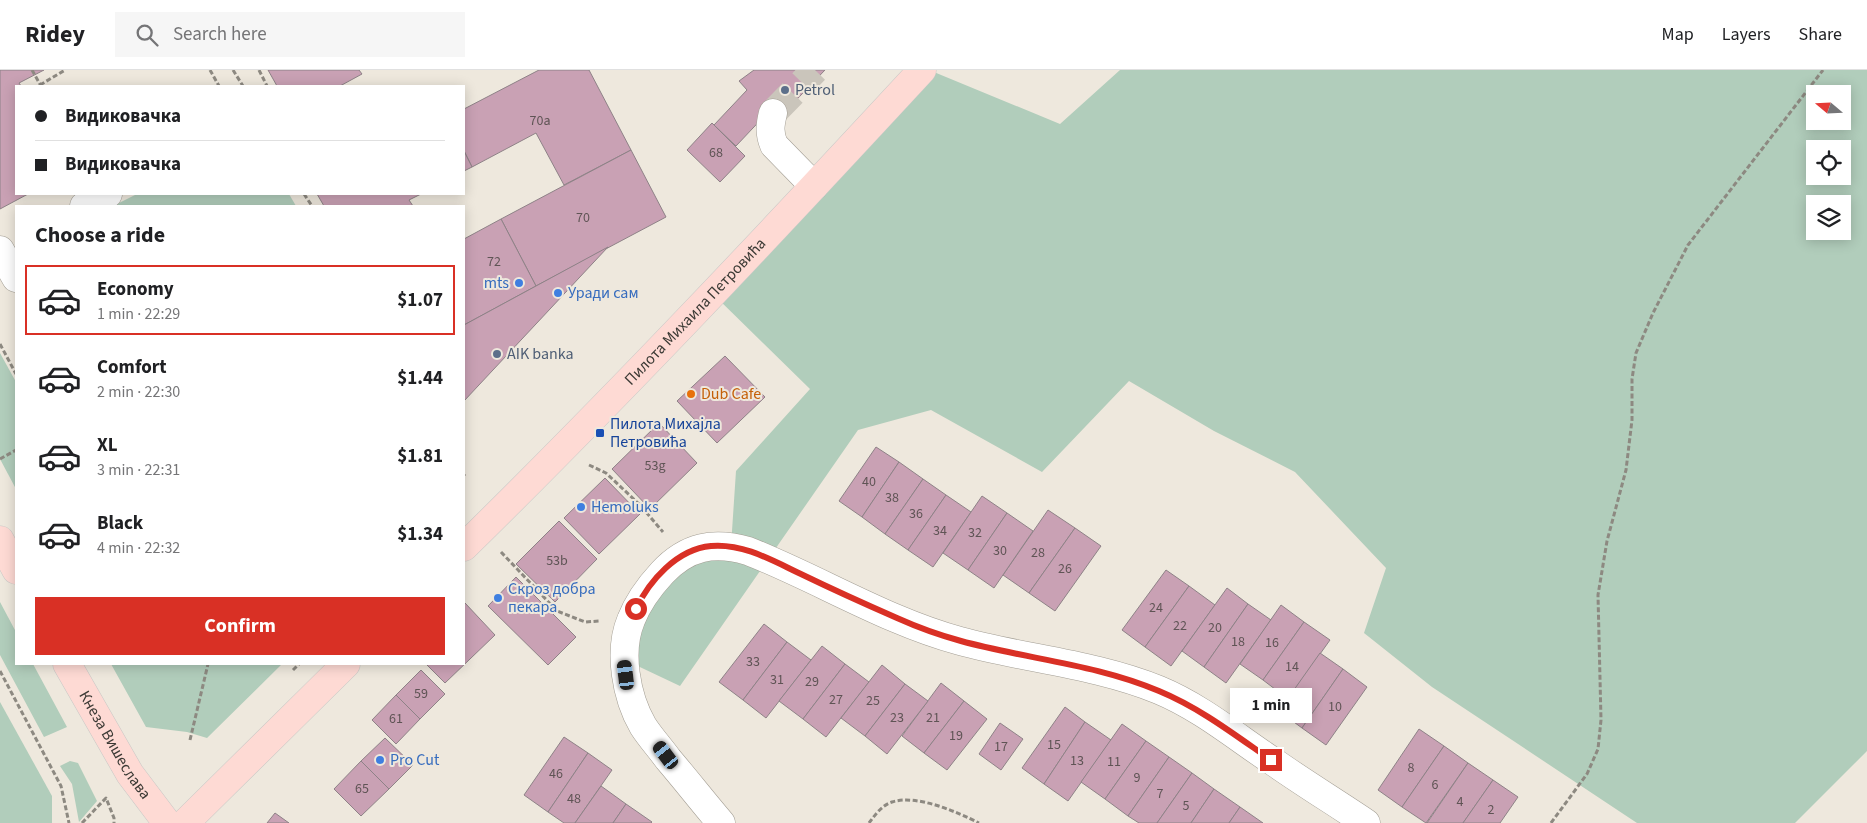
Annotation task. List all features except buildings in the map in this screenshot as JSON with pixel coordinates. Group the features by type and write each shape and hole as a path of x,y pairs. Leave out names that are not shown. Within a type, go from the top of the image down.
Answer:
{"main road":[{"name":"Пилота Михаила Петровића","path":"475,539 814,186 922,70"},
{"path":"0,540 15,568"},
{"name":"Кнеза Вишеслава","path":"68,665 130,774 168,823"},
{"path":"185,823 345,665"}],"street":[{"path":"773,113 769,126 774,145 814,186"},
{"path":"86,205 106,195"},
{"path":"6,247 15,275"},
{"path":"721,823 643,726 628,690 625,660 630,622 642,597 671,563 709,546 731,546 771,560 897,618 936,633 961,641 1100,672 1160,691 1206,715 1358,821"}],"path":[{"path":"32,70 40,85"},
{"path":"43,85 66,70"},
{"path":"210,70 218,85"},
{"path":"234,70 242,85"},
{"path":"260,70 267,85"},
{"path":"1551,823 1587,774 1598,749 1600,720 1598,595 1607,541 1626,470 1632,420 1632,379 1636,352 1653,313 1688,245 1823,70"},
{"path":"0,344 15,372"},
{"path":"0,459 15,451"},
{"path":"586,463 606,473 640,505 681,557"},
{"path":"475,539 557,611 585,622 611,620 630,622"},
{"path":"190,740 208,665"},
{"path":"0,671 61,786 69,823"},
{"path":"82,823 106,798 114,818 114,823"},
{"path":"869,823 876,812 891,802 904,800 935,805 962,814 979,823"}],"green space":[{"path":"929,70 1060,124 1120,70 1867,70 1867,751 1795,823 1637,823 1432,687 1364,633 1386,568 1295,472 1214,431 1129,381 1042,472 931,410 858,430 680,686 625,660 657,578 731,546 736,471 810,389 713,294"},
{"path":"135,195 290,195 295,205 115,205"},
{"path":"0,353 15,380 15,487 0,459"},
{"path":"0,602 15,630 15,665 34,665 67,727 44,737 0,655"},
{"path":"112,665 281,665 207,738 187,732 146,727"},
{"path":"0,702 52,796 52,823 0,823"},
{"path":"70,761 78,763 97,801 79,822 72,784 60,766"}],"tunnel":[{"path":"773,113 815,70"}],"place":[{"name":"Petrol","path":"785,90"},
{"name":"mts","path":"519,283"},
{"name":"Уради сам","path":"558,293"},
{"name":"AIK banka","path":"497,354"},
{"name":"Dub Cafe","path":"691,394"},
{"name":"Пилота Михајла Петровића","path":"600,433"},
{"name":"Hemoluks","path":"581,507"},
{"name":"Скроз добра пекара","path":"498,598"},
{"name":"Pro Cut","path":"380,760"}],"route":[{"path":"636,609 642,597 671,563 688,553 709,546 731,546 771,560 897,618 936,633 961,641 1100,672 1160,691 1206,715 1271,760"}]}
